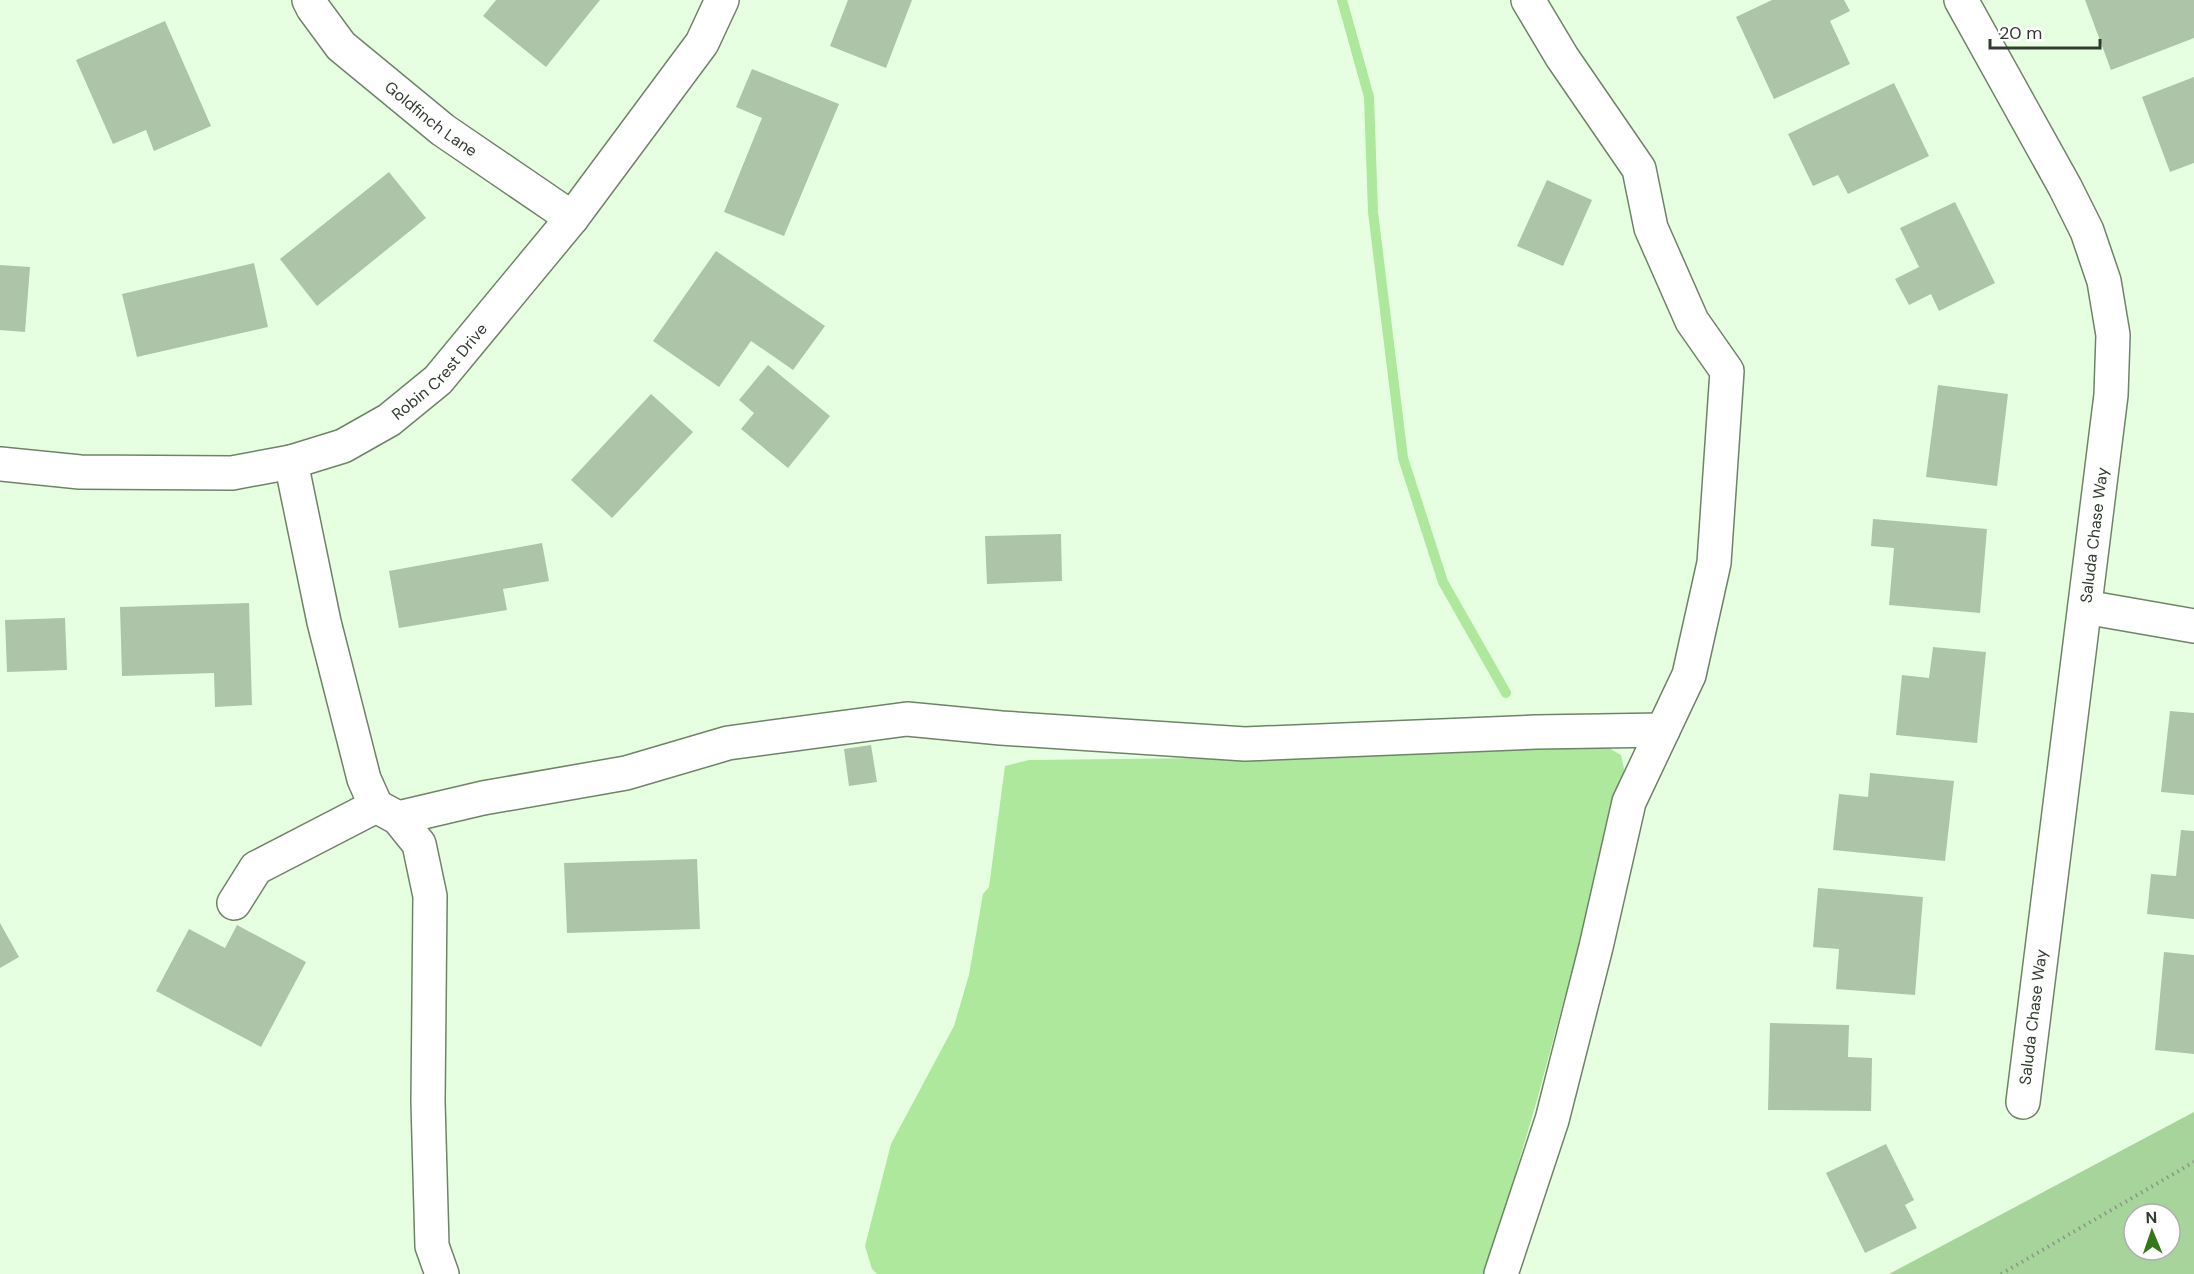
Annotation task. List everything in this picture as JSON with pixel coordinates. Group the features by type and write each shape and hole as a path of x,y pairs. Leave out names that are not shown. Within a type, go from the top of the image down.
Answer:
{"street":[{"name":"Goldfinch Lane","path":"309,0 313,9 341,46 443,130 572,218"},
{"name":"Robin Crest Drive","path":"0,464 80,472 232,473 291,462 343,446 389,420 438,380 572,218 702,43 722,0"},
{"path":"1501,1274 1552,1120 1596,947 1629,802 1689,675 1714,563 1727,371 1692,321 1651,228 1639,170 1562,57 1528,0"},
{"name":"Saluda Chase Way","path":"1960,0 2087,231 2104,281 2113,335 2111,395 2023,1102"},
{"path":"291,462 324,622 364,779 387,812 419,844 430,896 428,1102 432,1246 442,1274"},
{"path":"2085,607 2194,626"},
{"path":"234,903 256,868 387,812 483,798 626,772 728,743 907,719 1001,728 1245,744 1536,732 1663,730"}],"path":[{"path":"2001,1274 2194,1162"}],"shaded area":[{"path":"1607,747 1621,755 1625,773 1537,1100 1501,1223 1490,1274 877,1274 872,1269 865,1246 891,1144 954,1026 969,975 983,894 989,887 1005,766 1029,760 1207,758"},
{"path":"2194,1112 2194,1274 1889,1274"}],"building":[{"path":"496,0 600,0 546,67 483,16"},
{"path":"848,0 912,0 886,68 830,46"},
{"path":"1772,0 1844,0 1850,11 1830,21 1850,64 1774,99 1736,17"},
{"path":"2085,0 2194,0 2194,38 2111,70"},
{"path":"165,21 211,126 154,151 146,130 113,144 76,60"},
{"path":"752,69 839,104 784,236 724,212 762,118 736,107"},
{"path":"2194,77 2194,163 2170,172 2142,97"},
{"path":"1894,83 1929,156 1848,194 1838,175 1813,186 1788,134"},
{"path":"389,172 426,218 317,306 280,259"},
{"path":"1547,180 1592,200 1563,266 1517,246"},
{"path":"1955,202 1995,283 1939,311 1931,294 1909,305 1895,279 1919,267 1900,228"},
{"path":"716,251 825,326 793,370 751,341 719,387 653,341"},
{"path":"254,263 268,327 137,357 122,294"},
{"path":"0,265 30,267 25,332 0,330"},
{"path":"768,365 830,416 788,468 741,429 754,413 739,400"},
{"path":"1938,385 2008,394 1997,486 1926,477"},
{"path":"651,394 693,432 612,518 571,480"},
{"path":"1873,519 1987,529 1980,613 1889,605 1894,548 1871,546"},
{"path":"1061,534 1062,581 987,584 985,536"},
{"path":"542,543 549,581 503,589 507,610 399,628 389,571"},
{"path":"249,603 252,705 215,707 214,673 122,676 120,607"},
{"path":"65,618 67,670 7,672 5,620"},
{"path":"1933,647 1986,652 1977,743 1896,735 1902,675 1929,678"},
{"path":"2170,711 2194,713 2194,795 2161,792"},
{"path":"871,745 877,782 849,786 844,749"},
{"path":"1870,773 1954,781 1945,861 1833,850 1839,794 1868,797"},
{"path":"2181,830 2194,831 2194,919 2147,914 2151,874 2176,876"},
{"path":"697,859 700,929 567,933 564,863"},
{"path":"1818,888 1923,897 1915,995 1836,989 1839,949 1813,947"},
{"path":"0,923 19,957 0,968"},
{"path":"237,925 306,962 261,1047 156,991 189,929 225,948"},
{"path":"2164,952 2194,955 2194,1054 2155,1050"},
{"path":"1770,1023 1849,1025 1848,1057 1872,1058 1871,1111 1768,1110"},
{"path":"1886,1144 1914,1200 1905,1205 1917,1228 1865,1253 1826,1173"}],"waterway":[{"path":"1342,0 1369,97 1373,212 1403,458 1443,582 1506,693"}]}
